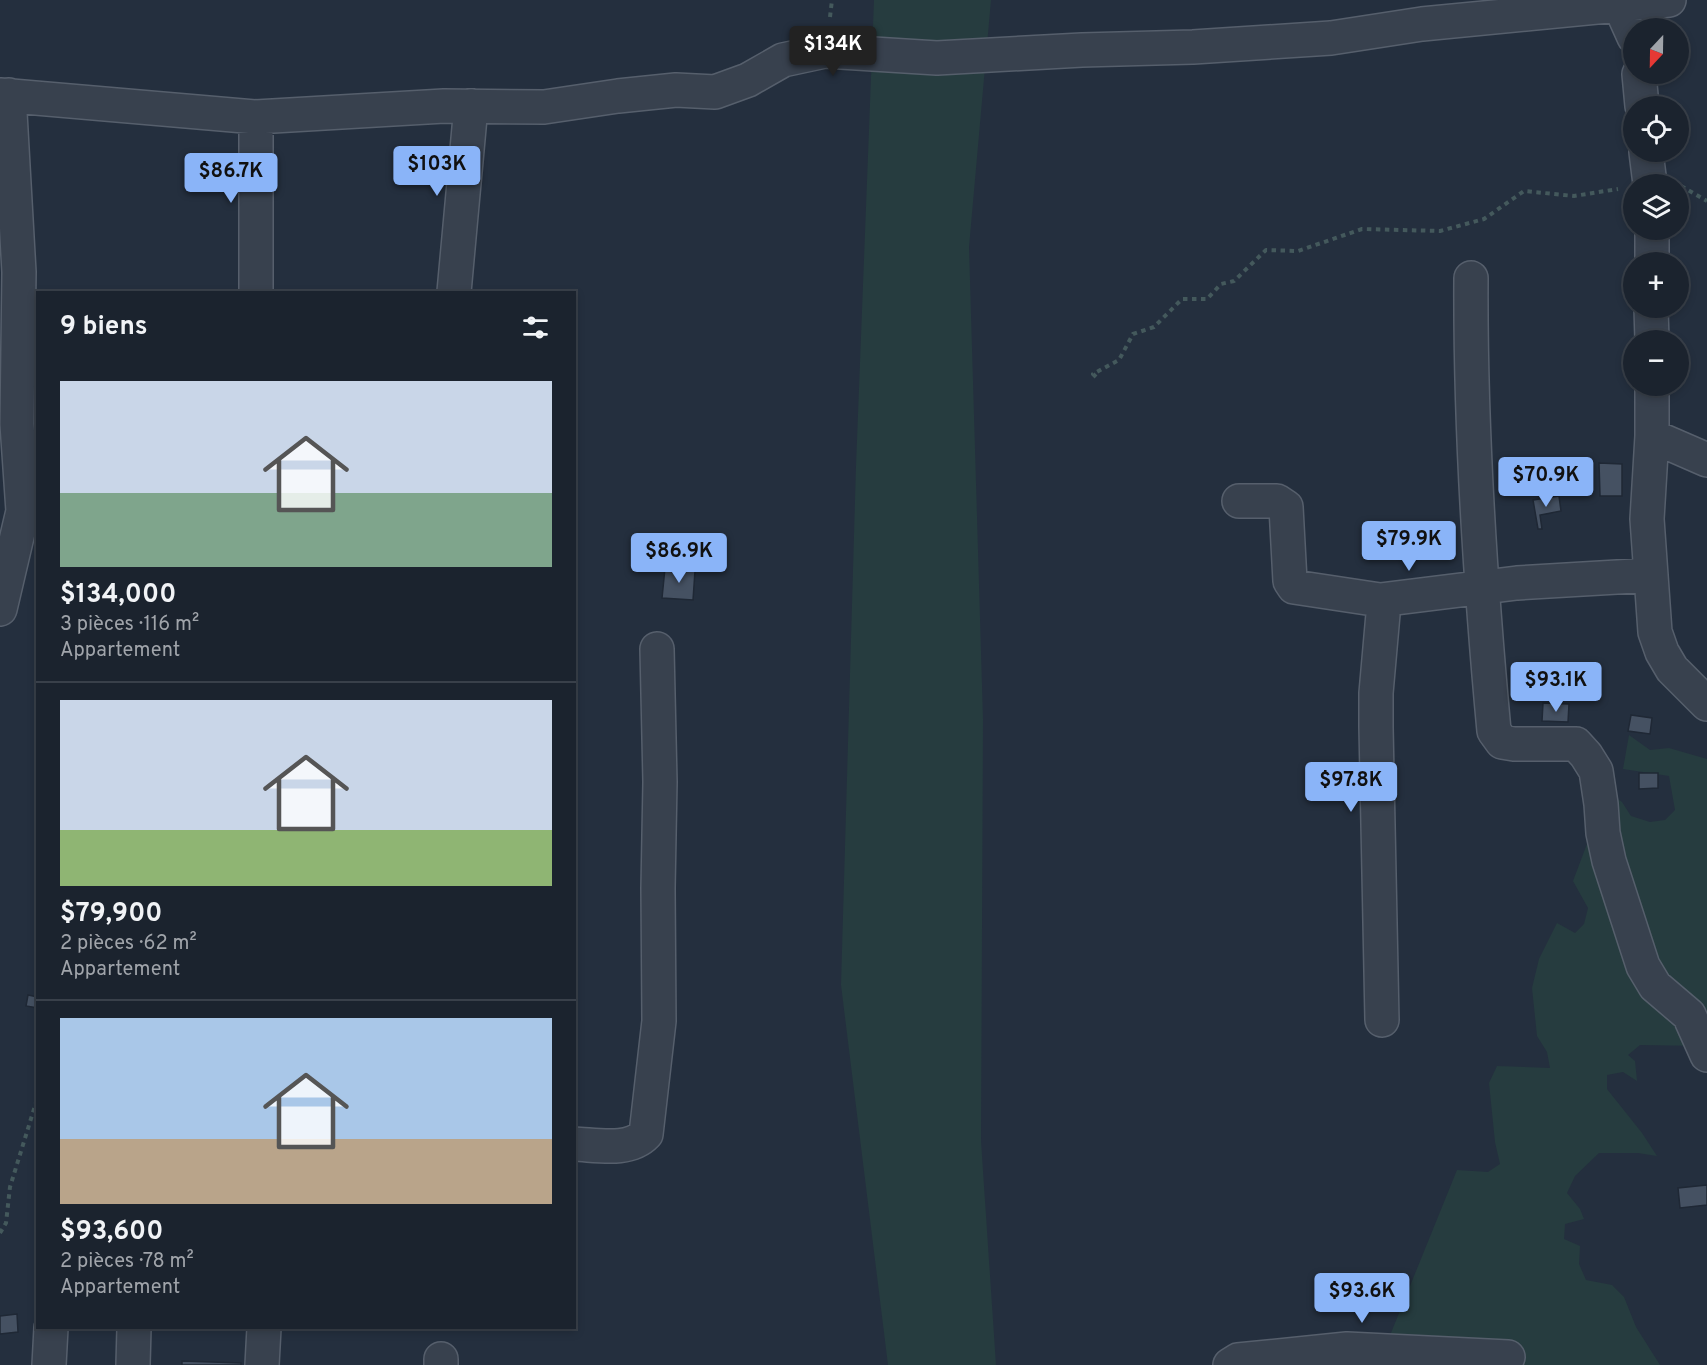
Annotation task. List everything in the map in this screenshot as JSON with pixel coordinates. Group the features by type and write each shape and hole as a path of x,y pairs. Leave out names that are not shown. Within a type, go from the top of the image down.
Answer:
{"street":[{"path":"0,609 22,511 17,424 19,272 4,95 256,117 444,106 544,107 676,90 715,92 748,80 783,60 825,51 937,58 1193,47 1331,38 1422,24 1669,0"},
{"path":"1620,6 1625,18"},
{"path":"454,291 471,106"},
{"path":"256,117 256,291"},
{"path":"1471,278 1471,366 1481,589 1494,731 1502,742 1576,744 1587,755 1596,771 1603,833 1609,861 1642,966 1655,986 1689,1015 1707,1054"},
{"path":"1652,396 1647,519 1655,632 1662,652 1672,669 1707,704"},
{"path":"1652,436 1707,460"},
{"path":"1239,501 1277,501 1286,507 1290,581 1294,587 1380,600 1517,584 1651,575"},
{"path":"1380,600 1383,614 1376,693 1376,727 1382,1020"},
{"path":"576,1144 628,1145 639,1141 646,1134 659,1021 660,782 657,649"},
{"path":"48,1365 51,1329"},
{"path":"133,1365 134,1329"},
{"path":"262,1365 264,1329"},
{"path":"1230,1365 1238,1360 1347,1349 1508,1357"}],"path":[{"path":"1096,377 1093,374 1119,360 1133,334 1154,327 1182,299 1207,299 1221,284 1234,281 1266,250 1299,251 1362,229 1440,231 1484,219 1524,191 1574,196 1623,189"},
{"path":"1689,191 1707,201"},
{"path":"0,1233 6,1223 10,1187 36,1102"}],"green space":[{"path":"874,0 991,0 969,247 983,719 981,1141 996,1365 888,1365 841,985 856,466"},
{"path":"1629,735 1650,750 1669,748 1707,759 1707,1051 1703,1046 1640,1045 1628,1055 1635,1061 1637,1081 1623,1072 1607,1075 1607,1089 1657,1156 1638,1153 1599,1153 1575,1176 1567,1193 1580,1209 1584,1219 1565,1224 1564,1239 1580,1246 1579,1264 1586,1280 1612,1285 1624,1297 1636,1327 1660,1365 1378,1365 1457,1170 1488,1172 1500,1164 1495,1142 1489,1083 1497,1066 1550,1068 1547,1052 1537,1036 1532,988 1539,959 1557,923 1575,933 1584,924 1588,908 1573,881 1607,791 1622,802 1631,816 1650,822 1665,820 1675,810 1669,776 1623,769"}],"building":[{"path":"1599,463 1622,464 1622,496 1600,496"},
{"path":"1559,496 1561,511 1540,515 1542,529 1538,529 1533,500"},
{"path":"665,568 695,571 693,600 662,598"},
{"path":"1543,703 1569,704 1568,722 1542,721"},
{"path":"1631,715 1652,718 1650,734 1628,731"},
{"path":"1639,773 1658,773 1658,788 1639,789"},
{"path":"28,995 36,997 36,1008 26,1006"},
{"path":"1707,1185 1707,1205 1680,1208 1678,1188"},
{"path":"17,1314 18,1332 0,1334 0,1316"},
{"path":"182,1361 241,1363 241,1365 182,1365"}]}
